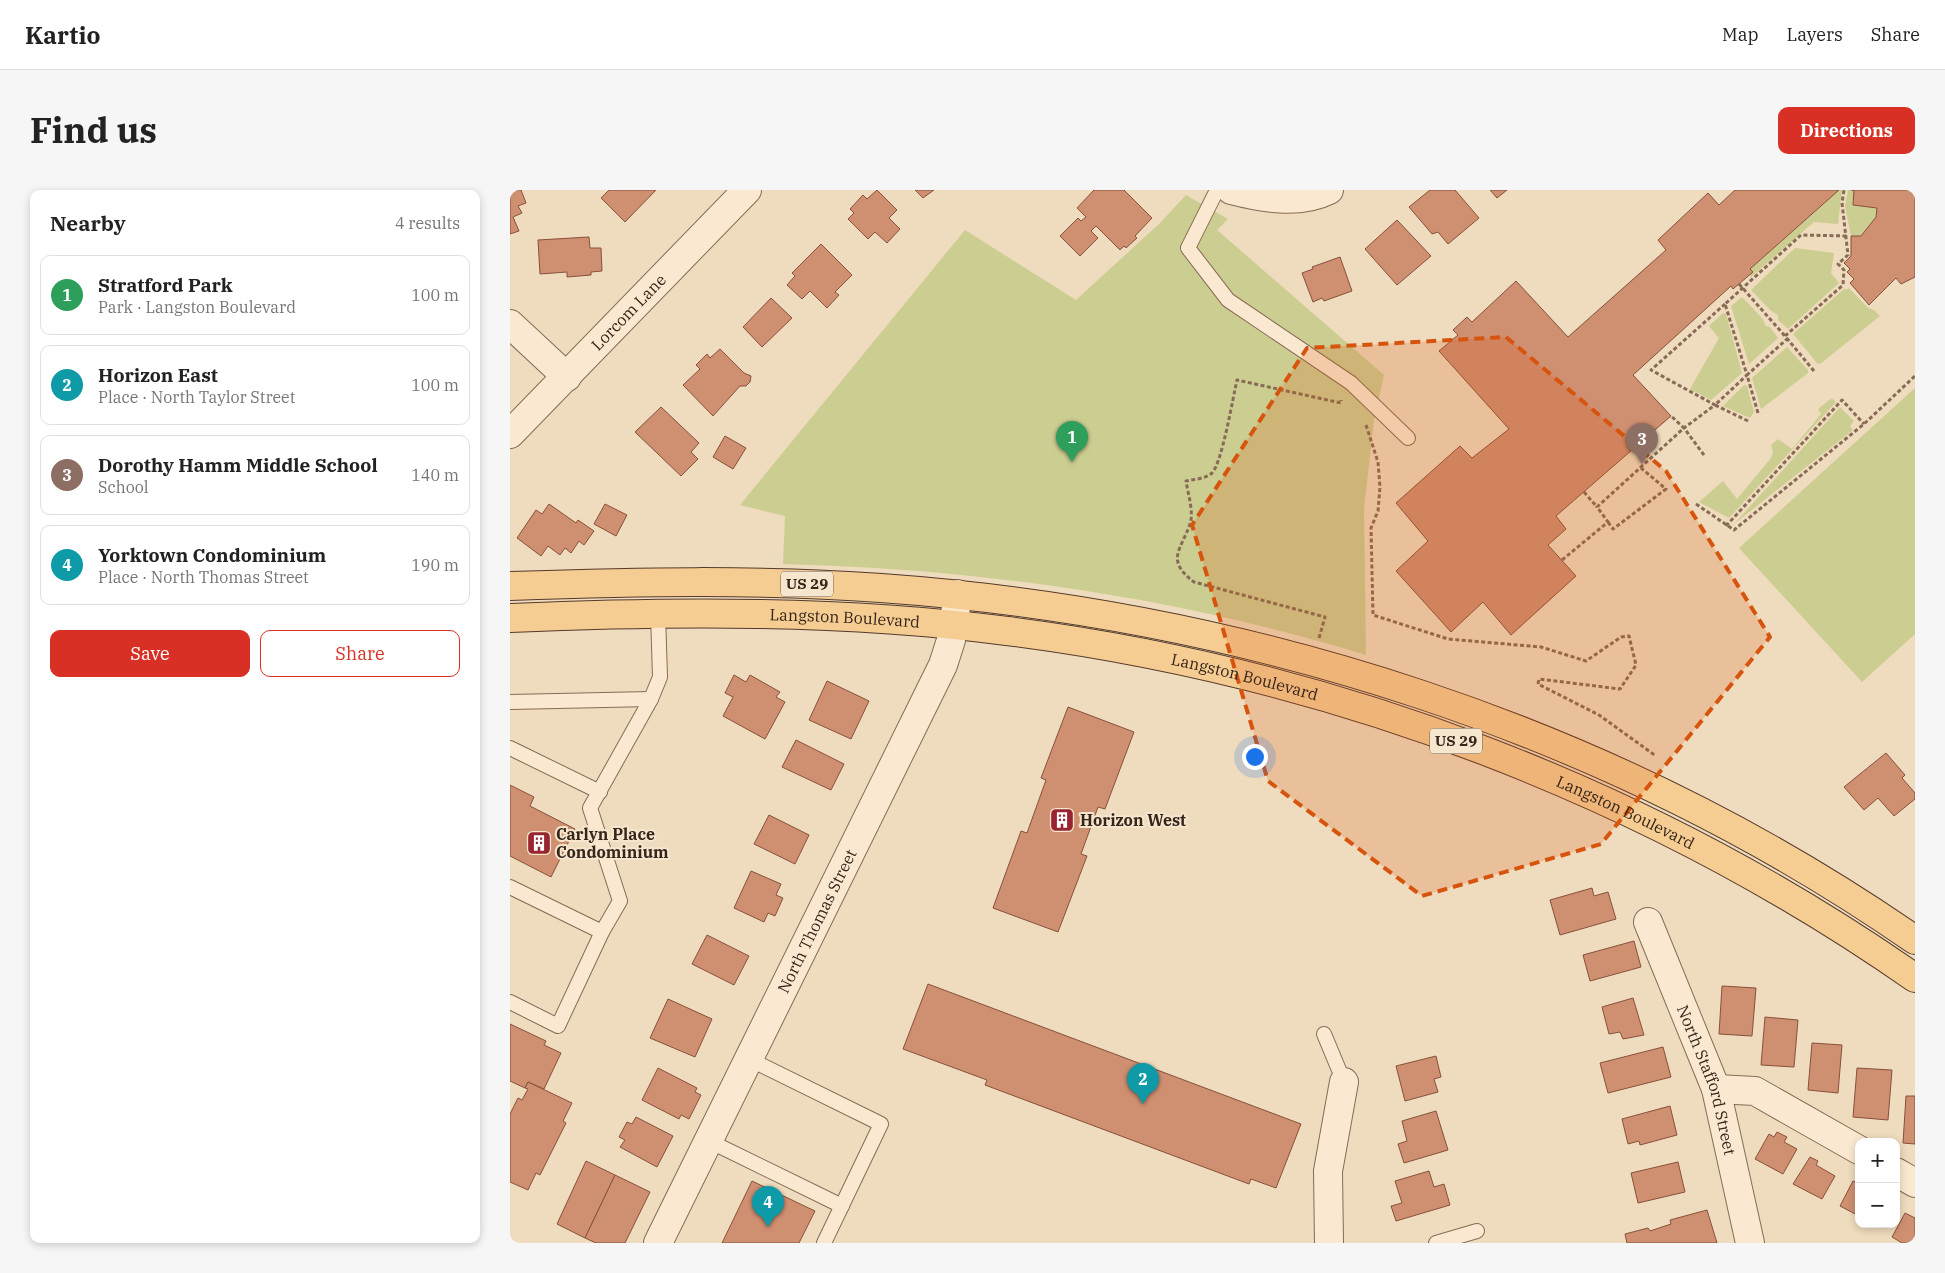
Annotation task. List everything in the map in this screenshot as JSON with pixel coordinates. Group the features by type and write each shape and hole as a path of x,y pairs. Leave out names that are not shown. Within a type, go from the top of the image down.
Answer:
{"main road":[{"name":"Langston Boulevard","path":"510,586 657,583 824,585 958,594 1042,604 1181,629 1326,665 1480,716 1574,753 1669,796 1803,868 1915,940"},
{"path":"657,583 658,614"},
{"name":"Langston Boulevard","path":"510,618 658,614 814,616 954,625 1108,647 1294,688 1422,728 1529,768 1671,834 1787,896 1877,951 1915,978"}],"street":[{"name":"Lorcom Lane","path":"510,434 567,378 746,190"},
{"path":"1231,190 1275,199 1298,198 1329,190"},
{"path":"510,324 567,378"},
{"name":"North Thomas Street","path":"658,1243 946,659 954,625 958,594"},
{"name":"North Stafford Street","path":"1648,922 1716,1089 1750,1243"},
{"path":"1329,1243 1328,1170 1344,1082"},
{"path":"1716,1089 1755,1091 1855,1148"},
{"path":"1900,1174 1915,1182"}],"lane":[{"path":"1217,190 1188,248 1228,300 1351,383 1408,438"},
{"path":"510,1002 558,1026 602,932 620,901 590,808 651,698 660,677 658,614"},
{"path":"510,702 651,698"},
{"path":"510,748 600,792"},
{"path":"1669,796 1671,834"},
{"path":"510,887 602,932"},
{"path":"1324,1034 1344,1082"},
{"path":"749,1059 881,1124 824,1243"},
{"path":"709,1141 842,1206"},
{"path":"1436,1243 1478,1232"}],"path":[{"path":"1597,507 1684,428 1747,376 1843,285 1844,270 1838,264 1848,255 1842,203 1844,190"},
{"path":"1748,421 1651,370 1801,235 1847,236"},
{"path":"1739,284 1814,371"},
{"path":"1725,304 1758,413"},
{"path":"1696,504 1734,530 1864,424 1915,376"},
{"path":"1318,641 1325,617 1194,582 1180,570 1177,560 1178,548 1190,523 1191,512 1186,481 1199,479 1212,472 1220,455 1238,380 1340,403 1341,390"},
{"path":"1726,526 1842,400 1864,424"},
{"path":"1671,416 1684,428 1704,455"},
{"path":"1363,417 1378,462 1380,487 1378,511 1371,528 1373,615 1448,639 1541,647 1586,662 1621,637 1629,636 1636,665 1620,688 1539,679 1538,684 1599,715 1656,756"},
{"path":"1584,492 1613,529 1666,489 1641,468"},
{"path":"1562,560 1608,522"}],"highlighted area":[{"path":"1506,337 1666,471 1770,637 1601,844 1422,896 1268,781 1192,525 1307,348"}],"green space":[{"path":"1839,190 1842,190 1838,224 1814,222 1751,277 1749,275 1750,269"},
{"path":"1848,190 1854,190 1877,208 1876,217 1861,236 1851,236 1845,206"},
{"path":"1186,195 1228,219 1217,230 1384,375 1374,420 1364,509 1366,655 1223,617 1078,590 931,572 783,564 785,516 740,505 965,230 1076,300 1160,223"},
{"path":"1795,248 1834,253 1831,273 1839,283 1788,329 1778,320 1778,315 1770,310 1751,290"},
{"path":"1849,288 1868,308 1874,310 1880,316 1820,364 1817,363 1793,334 1844,289"},
{"path":"1742,297 1778,338 1749,364 1731,306"},
{"path":"1723,313 1726,314 1742,373 1711,400 1690,389 1719,338 1709,326"},
{"path":"1787,347 1808,370 1808,373 1761,409 1752,378"},
{"path":"1744,385 1747,386 1754,412 1750,418 1723,406"},
{"path":"1915,388 1915,634 1862,682 1739,548"},
{"path":"1832,398 1836,402 1729,518 1699,502 1723,481 1737,499 1771,458 1773,453 1771,445 1778,439 1792,449 1821,414 1818,409"},
{"path":"1840,407 1854,421 1850,426 1853,430 1734,524"}],"building":[{"path":"510,190 521,190 526,203 518,206 522,213 513,217 519,231 510,234"},
{"path":"609,190 656,190 625,222 601,198"},
{"path":"877,190 897,210 889,218 900,229 887,243 875,232 868,239 848,219 854,213 850,209 863,195 867,199"},
{"path":"915,190 934,190 923,198"},
{"path":"1094,190 1124,190 1152,218 1135,236 1137,238 1126,248 1124,246 1120,250 1096,226 1091,231 1098,238 1080,256 1060,236 1078,218 1081,221 1086,217 1077,208"},
{"path":"1430,190 1455,190 1479,218 1448,244 1438,232 1432,234 1409,207"},
{"path":"1490,190 1507,190 1497,198"},
{"path":"1735,190 1839,190 1750,269 1753,272 1733,289 1731,286 1633,375 1671,416 1556,516 1566,529 1548,545 1576,576 1511,635 1483,602 1451,632 1396,571 1428,541 1396,503 1460,446 1472,458 1509,429 1439,351 1458,335 1453,330 1467,317 1472,322 1516,281 1568,337 1666,250 1658,240 1708,193 1719,205"},
{"path":"1854,190 1915,190 1915,277 1901,284 1896,278 1869,305 1850,283 1854,279 1847,272 1850,269 1844,263 1851,256 1851,236 1861,236 1876,217 1877,208 1853,205"},
{"path":"1397,220 1431,256 1397,285 1365,249"},
{"path":"589,237 590,248 601,248 602,271 591,272 591,275 567,277 567,272 540,274 538,240"},
{"path":"821,244 852,275 835,292 839,295 827,308 810,291 802,299 787,285 795,276 792,273"},
{"path":"1340,257 1352,291 1324,301 1322,298 1313,302 1302,273 1313,269 1312,267"},
{"path":"771,298 792,318 762,347 743,327"},
{"path":"720,349 744,373 751,376 750,382 746,386 740,386 713,416 683,385 700,369 696,365 707,354 710,358"},
{"path":"661,407 699,443 691,452 698,459 681,476 635,432"},
{"path":"725,436 746,448 733,469 713,457"},
{"path":"549,504 576,523 578,520 594,531 584,545 579,541 571,553 565,548 560,555 548,546 541,556 517,538 536,510 542,514"},
{"path":"605,504 627,515 616,536 594,524"},
{"path":"734,675 746,682 750,675 780,692 776,697 785,702 765,739 723,716 733,697 725,693"},
{"path":"827,681 869,701 851,739 809,720"},
{"name":"Horizon West","path":"1068,707 1134,732 1105,809 1098,807 1081,854 1087,856 1058,932 993,908 1021,831 1027,833 1046,780 1041,778"},
{"path":"796,740 844,764 831,790 782,767"},
{"path":"1886,753 1905,775 1902,778 1915,793 1915,799 1894,816 1878,798 1864,810 1844,787"},
{"name":"Carlyn Place Condominium","path":"510,785 534,797 530,806 575,829 551,877 510,856"},
{"path":"769,815 809,835 795,864 754,844"},
{"path":"751,871 781,884 776,895 783,898 775,916 768,913 764,922 734,908"},
{"path":"1592,888 1594,896 1608,892 1616,919 1560,935 1550,900"},
{"path":"707,935 749,956 734,985 692,964"},
{"path":"1634,941 1641,967 1590,981 1583,955"},
{"path":"928,984 1301,1124 1276,1188 1251,1179 1249,1184 985,1085 987,1080 903,1049"},
{"path":"1722,986 1756,988 1752,1036 1719,1034"},
{"path":"1633,998 1644,1035 1623,1039 1620,1032 1609,1034 1602,1007"},
{"path":"668,999 712,1019 695,1057 650,1038"},
{"path":"1765,1017 1798,1020 1794,1067 1761,1065"},
{"path":"510,1024 546,1041 544,1045 561,1053 544,1089 528,1082 525,1088 510,1081"},
{"path":"1812,1043 1842,1045 1838,1093 1808,1090"},
{"path":"1663,1047 1671,1077 1608,1093 1600,1063"},
{"path":"1436,1056 1441,1077 1434,1079 1438,1092 1405,1101 1396,1066"},
{"path":"658,1068 697,1088 695,1092 701,1095 689,1119 681,1115 679,1119 642,1100"},
{"path":"1857,1068 1892,1070 1888,1120 1853,1117"},
{"path":"528,1082 572,1103 563,1121 566,1123 540,1175 536,1173 528,1190 510,1182 510,1114 518,1098 522,1100 528,1089 525,1088"},
{"path":"1906,1096 1915,1096 1915,1144 1903,1143"},
{"path":"1670,1106 1677,1135 1640,1145 1639,1141 1628,1144 1622,1119"},
{"path":"1436,1111 1448,1150 1404,1163 1398,1144 1407,1141 1402,1121"},
{"path":"636,1117 673,1136 657,1167 620,1147 625,1140 619,1137 627,1122 632,1124"},
{"path":"1777,1132 1787,1137 1784,1142 1797,1149 1783,1174 1755,1159 1769,1134 1774,1137"},
{"path":"1810,1157 1818,1161 1816,1165 1835,1176 1822,1199 1793,1184"},
{"path":"586,1161 615,1175 585,1238 557,1224"},
{"path":"1678,1162 1685,1192 1638,1203 1631,1173"},
{"path":"1429,1171 1434,1187 1444,1184 1450,1205 1396,1221 1391,1206 1402,1203 1395,1181"},
{"path":"615,1175 650,1192 625,1243 596,1243 585,1238"},
{"path":"752,1181 815,1211 799,1243 722,1243"},
{"path":"1853,1181 1855,1182 1855,1214 1840,1206"},
{"path":"1707,1210 1717,1243 1627,1243 1625,1234 1648,1228 1650,1231 1671,1224 1670,1220"},
{"path":"1905,1213 1915,1218 1915,1243 1902,1243 1892,1237 1897,1228 1900,1228 1900,1222"}],"place":[{"name":"Stratford Park","path":"1072,462"},
{"name":"Dorothy Hamm Middle School","path":"1642,464"},
{"name":"Horizon West","path":"1062,820"},
{"name":"Carlyn Place Condominium","path":"539,843"},
{"name":"Horizon East","path":"1143,1104"},
{"name":"Yorktown Condominium","path":"768,1227"}]}
